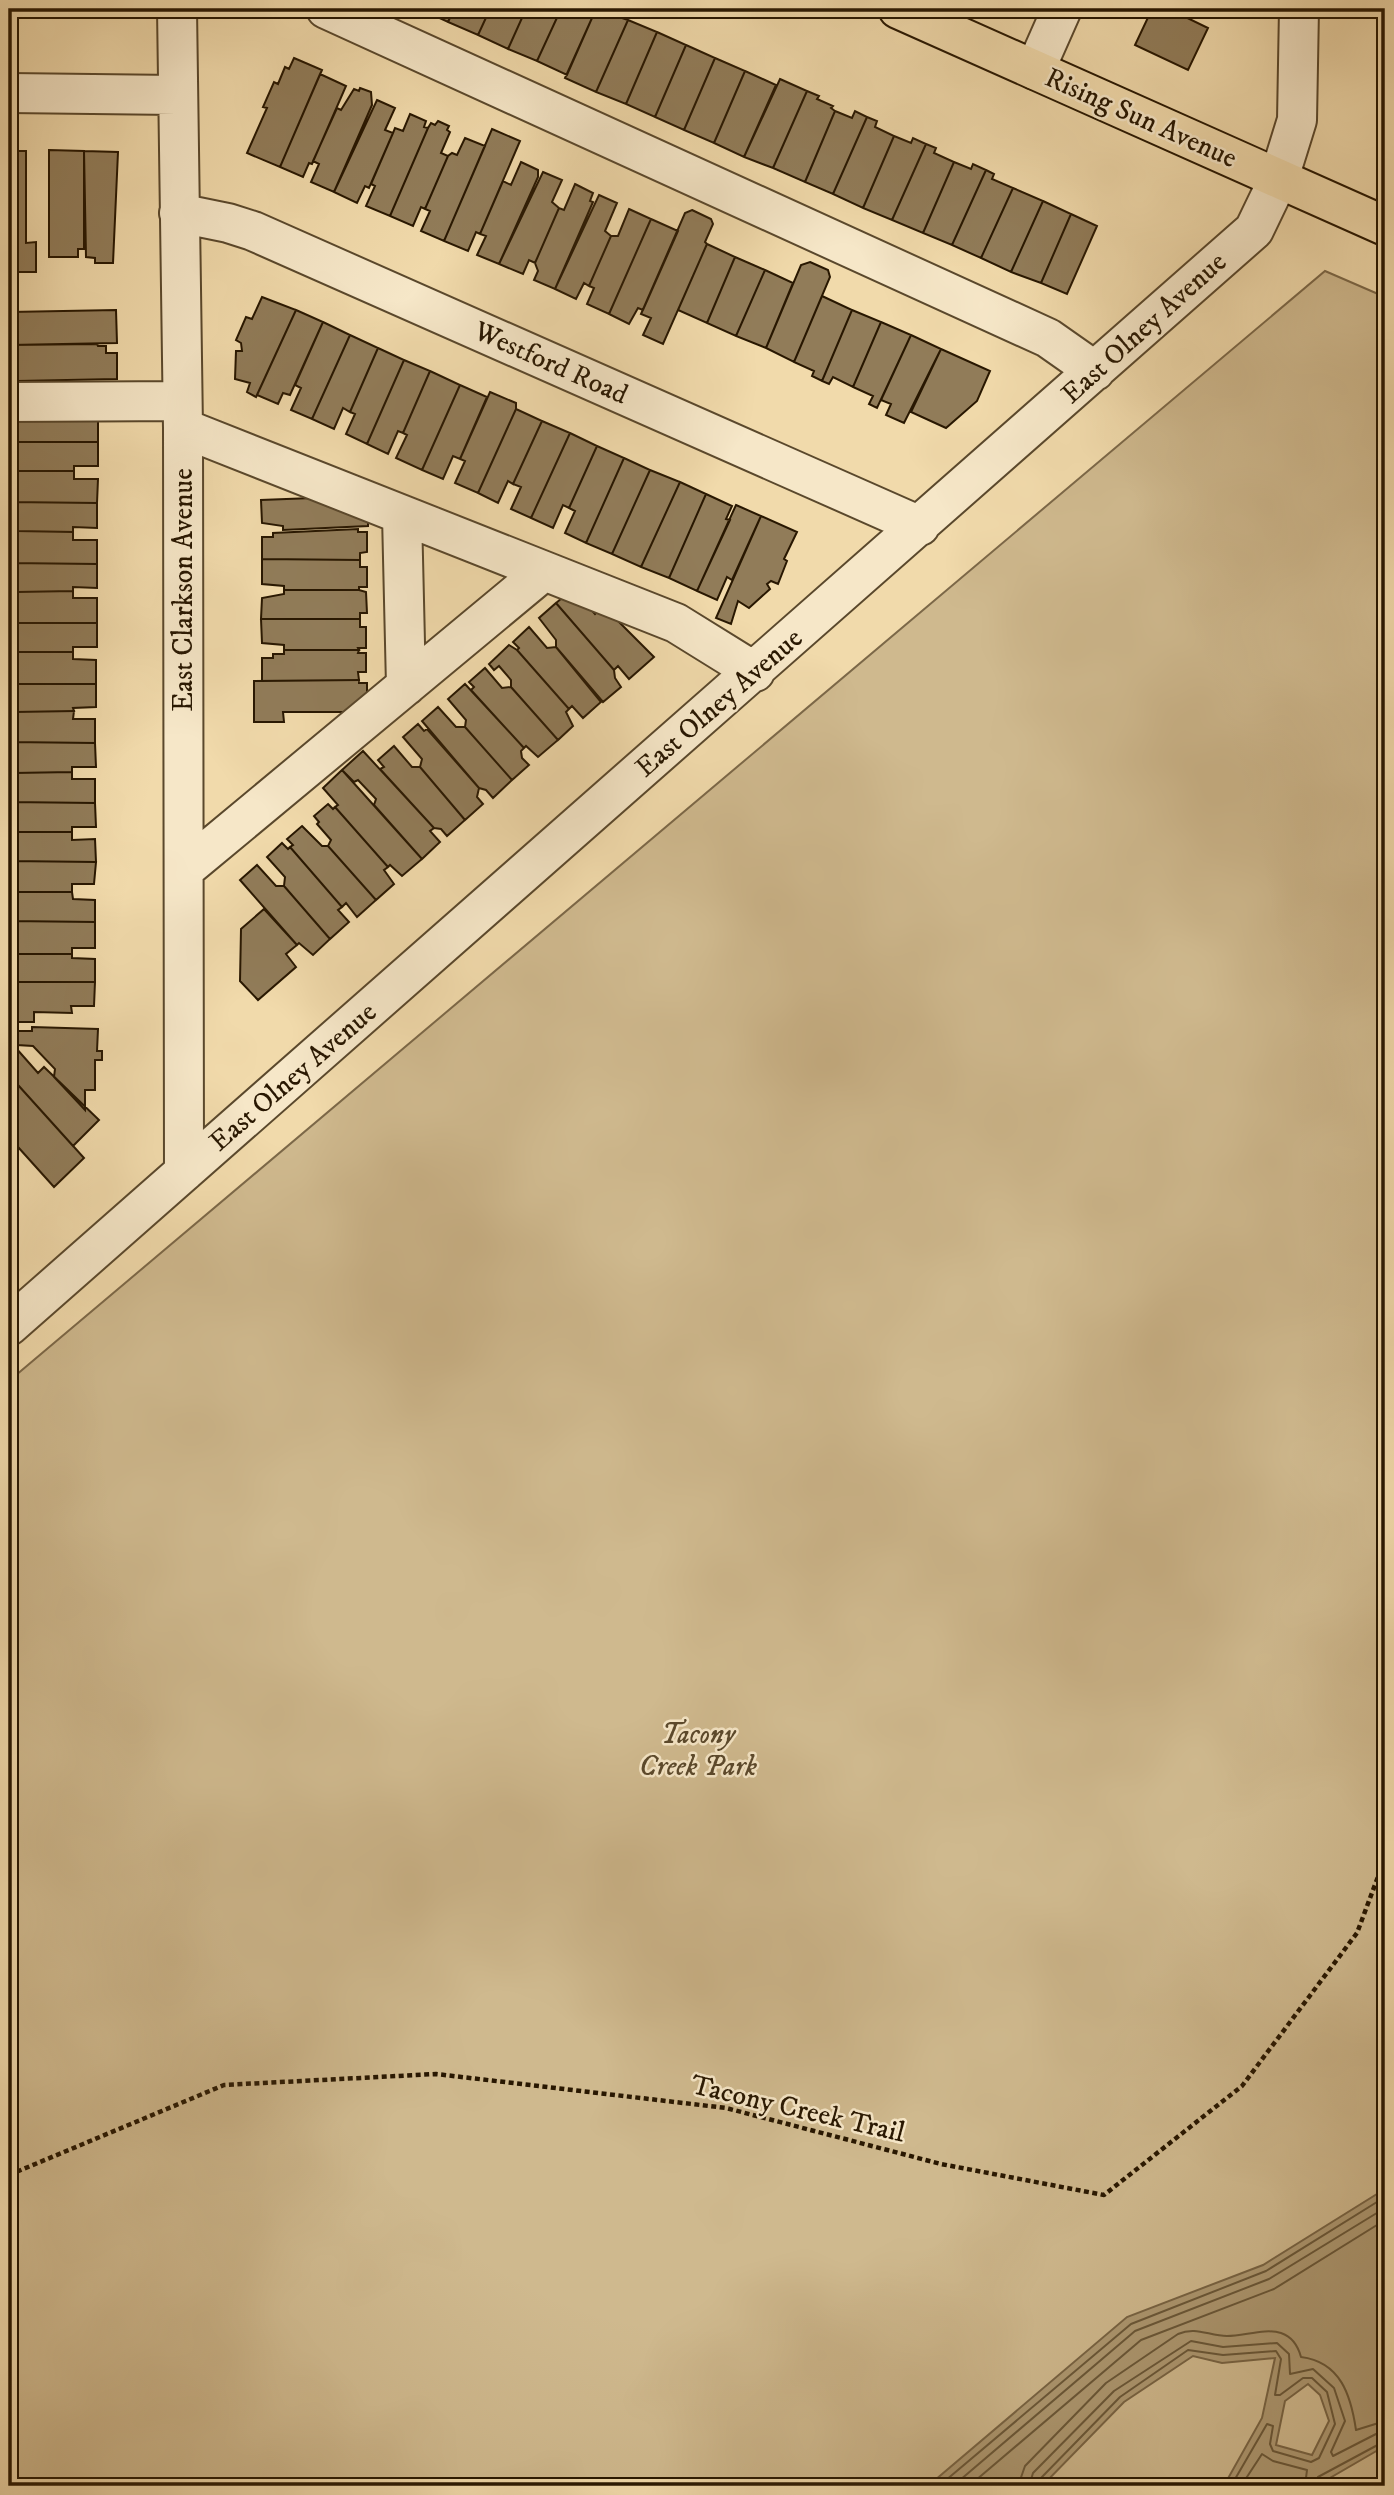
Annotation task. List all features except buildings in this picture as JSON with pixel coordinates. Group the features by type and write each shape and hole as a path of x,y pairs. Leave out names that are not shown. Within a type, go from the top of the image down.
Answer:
{"main road":[{"name":"Rising Sun Avenue","path":"898,9 1385,226"}],"street":[{"name":"East Clarkson Avenue","path":"177,9 182,414 184,1172"},
{"path":"326,9 1048,338 1095,372"},
{"path":"1035,71 1062,9"},
{"name":"East Olney Avenue","path":"9,1326 1254,230 1279,178 1297,120 1299,9"},
{"path":"9,93 176,95"},
{"name":"Westford Road","path":"179,214 253,231 920,526"},
{"path":"9,402 182,414 402,515 676,623 755,672"},
{"path":"402,515 406,686"},
{"path":"184,870 544,571"}],"path":[{"name":"Tacony Creek Trail","path":"9,2175 224,2085 436,2074 726,2108 942,2164 1104,2195 1242,2085 1357,1933 1385,1858"}],"green space":[{"name":"Tacony Creek Park","path":"1325,271 1385,297 1385,2486 9,2486 9,1381"}],"water":[{"path":"1385,2189 1385,2446 1316,2486 1215,2486 1226,2482 1262,2418 1275,2358 1222,2363 1193,2356 1124,2402 1042,2486 928,2486 1127,2317 1263,2265","holes":["1308,2384 1320,2395 1329,2421 1312,2455 1276,2445 1285,2401"]}]}
